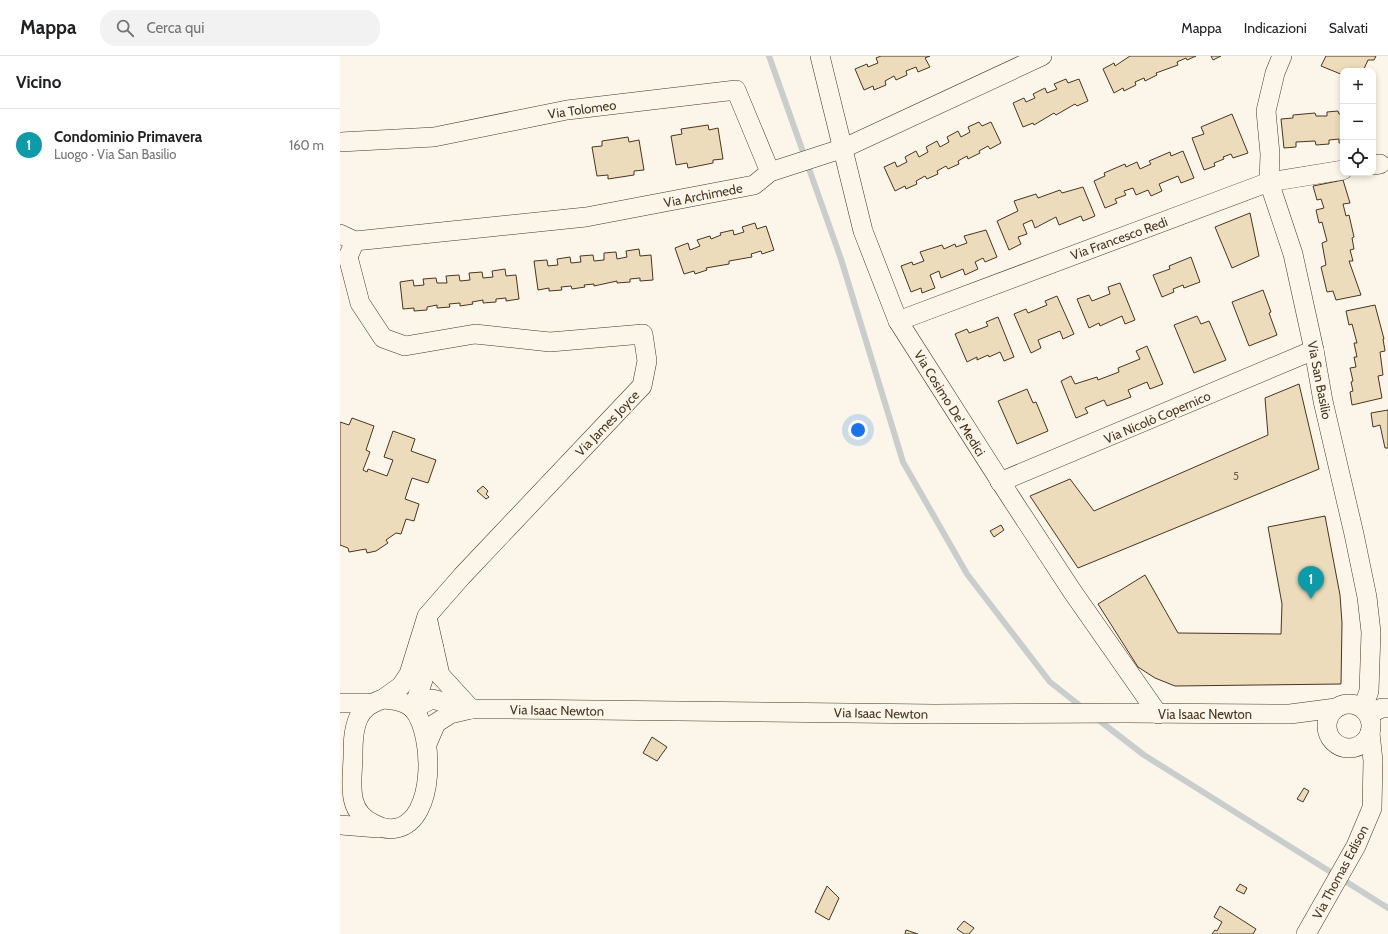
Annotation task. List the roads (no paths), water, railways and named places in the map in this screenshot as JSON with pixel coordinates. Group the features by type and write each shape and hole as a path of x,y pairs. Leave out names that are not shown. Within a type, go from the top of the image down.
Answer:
{"street":[{"name":"Via Cosimo De' Medici","path":"820,56 844,148 863,231 898,321 1000,482 1072,591 1158,714"},
{"name":"Via Archimede","path":"346,247 586,216 754,185 770,172 844,148 1042,56"},
{"name":"Via San Basilio","path":"1282,56 1275,73 1266,111 1270,154 1269,182 1293,254 1314,350 1323,401 1367,597 1371,632 1369,691 1365,711"},
{"name":"Via Tolomeo","path":"340,142 434,137 567,110 736,90 770,172"},
{"name":"Via Francesco Redi","path":"898,321 1269,182 1340,170"},
{"name":"Via James Joyce","path":"346,247 360,303 383,338 405,346 475,334 550,342 643,334 647,361 642,386 467,570 427,616 409,674 401,686 376,701"},
{"name":"Via Nicolò Copernico","path":"1000,482 1314,350"},
{"path":"427,616 440,674 471,708"},
{"path":"413,709 434,648"},
{"name":"Via Isaac Newton","path":"413,709 432,699 471,708 934,714 1126,712 1158,714 1290,714 1336,708"},
{"path":"376,701 358,718 354,733 351,789 352,802 359,814 369,822 384,828"},
{"path":"340,703 399,701 413,709 423,726 427,744 426,786 422,804 413,819 398,828 340,825"},
{"path":"1373,761 1364,751 1354,747 1342,746 1333,740 1328,730 1328,719 1336,708 1351,704 1365,711 1388,708"},
{"name":"Via Isaac Newton","path":"427,744 436,723 450,714 471,708"},
{"path":"1354,747 1366,740 1370,733 1371,723 1365,711"},
{"name":"Via Isaac Newton","path":"1290,714 1309,720 1328,730"},
{"name":"Via Thomas Edison","path":"1306,934 1356,846 1372,808 1373,761 1370,733"},
{"path":"340,818 352,802"}],"waterway":[{"path":"769,56 841,259 903,462 967,574 1050,682 1083,708"},
{"path":"1096,718 1144,755 1388,908"}],"place":[{"name":"Condominio Primavera","path":"1311,599"}]}
